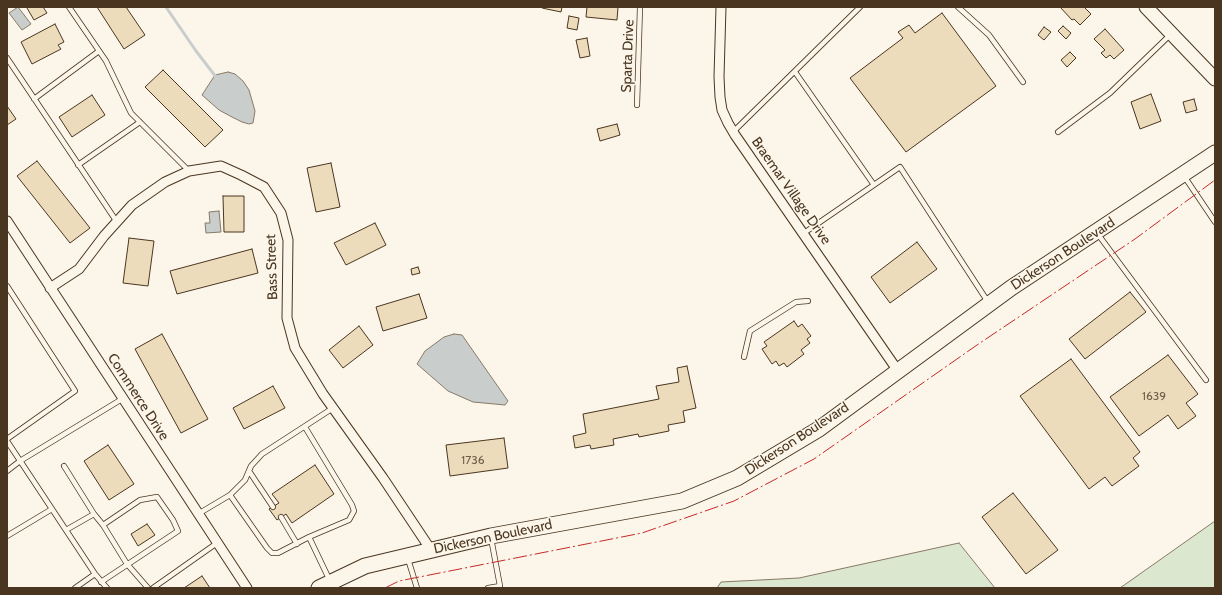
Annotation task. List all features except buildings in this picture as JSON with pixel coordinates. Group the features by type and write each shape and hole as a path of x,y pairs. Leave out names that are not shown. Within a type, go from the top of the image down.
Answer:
{"main road":[{"path":"1146,7 1215,79"},
{"name":"Dickerson Boulevard","path":"325,585 365,566 490,536 682,501 737,478 819,428 989,304 1215,154"}],"street":[{"name":"Braemar Village Drive","path":"721,7 719,77 722,110 733,132 898,371"},
{"name":"Bass Street","path":"50,288 79,269 132,205 165,182 189,171 221,166 264,187 281,213 288,240 288,318 295,348 323,394 383,478 431,550"},
{"name":"Commerce Drive","path":"7,221 247,588"}],"lane":[{"path":"69,7 106,61 130,113 189,171"},
{"name":"Sparta Drive","path":"637,105 640,7"},
{"path":"733,132 860,7"},
{"path":"958,7 989,36 1023,82"},
{"path":"1058,132 1110,93 1172,33"},
{"path":"34,99 99,51"},
{"path":"7,58 117,222"},
{"path":"795,72 874,185"},
{"path":"78,165 140,122"},
{"path":"804,233 900,167 989,304"},
{"path":"1183,175 1215,222"},
{"path":"1096,232 1206,380"},
{"path":"7,286 75,391 7,440 95,574 107,588"},
{"path":"744,357 750,331 796,302 808,301"},
{"path":"7,471 20,461 122,398"},
{"path":"198,514 230,495 245,480 254,462 262,454 333,408"},
{"path":"230,495 272,553 278,553 349,520 354,510 352,505 305,427"},
{"path":"64,466 127,564 148,588"},
{"path":"249,471 273,507"},
{"path":"101,582 178,531 173,520 157,497 140,500 103,525"},
{"path":"7,536 52,509"},
{"path":"66,530 94,514"},
{"path":"281,518 298,544"},
{"path":"488,588 500,587 490,536"},
{"path":"309,538 325,585"},
{"path":"153,588 217,543"},
{"path":"407,556 417,588"},
{"path":"75,588 95,574"},
{"path":"101,582 103,588"}],"green space":[{"path":"1215,521 1215,588 1120,588"},
{"path":"959,543 995,588 717,588 721,582 799,578"}],"shaded area":[{"path":"18,7 31,24 22,30 9,13"},
{"path":"228,72 235,74 243,81 249,90 255,111 253,123 249,124 242,122 219,110 202,95 215,75"},
{"path":"219,211 221,232 206,233 205,223 210,223 209,212"},
{"path":"454,334 462,335 508,401 505,405 473,402 448,391 417,364 425,351 444,337"}],"waterway":[{"path":"166,7 216,77"}],"power":[{"path":"385,588 399,581 642,533 734,501 814,459 977,345 1135,239 1215,180"}]}
